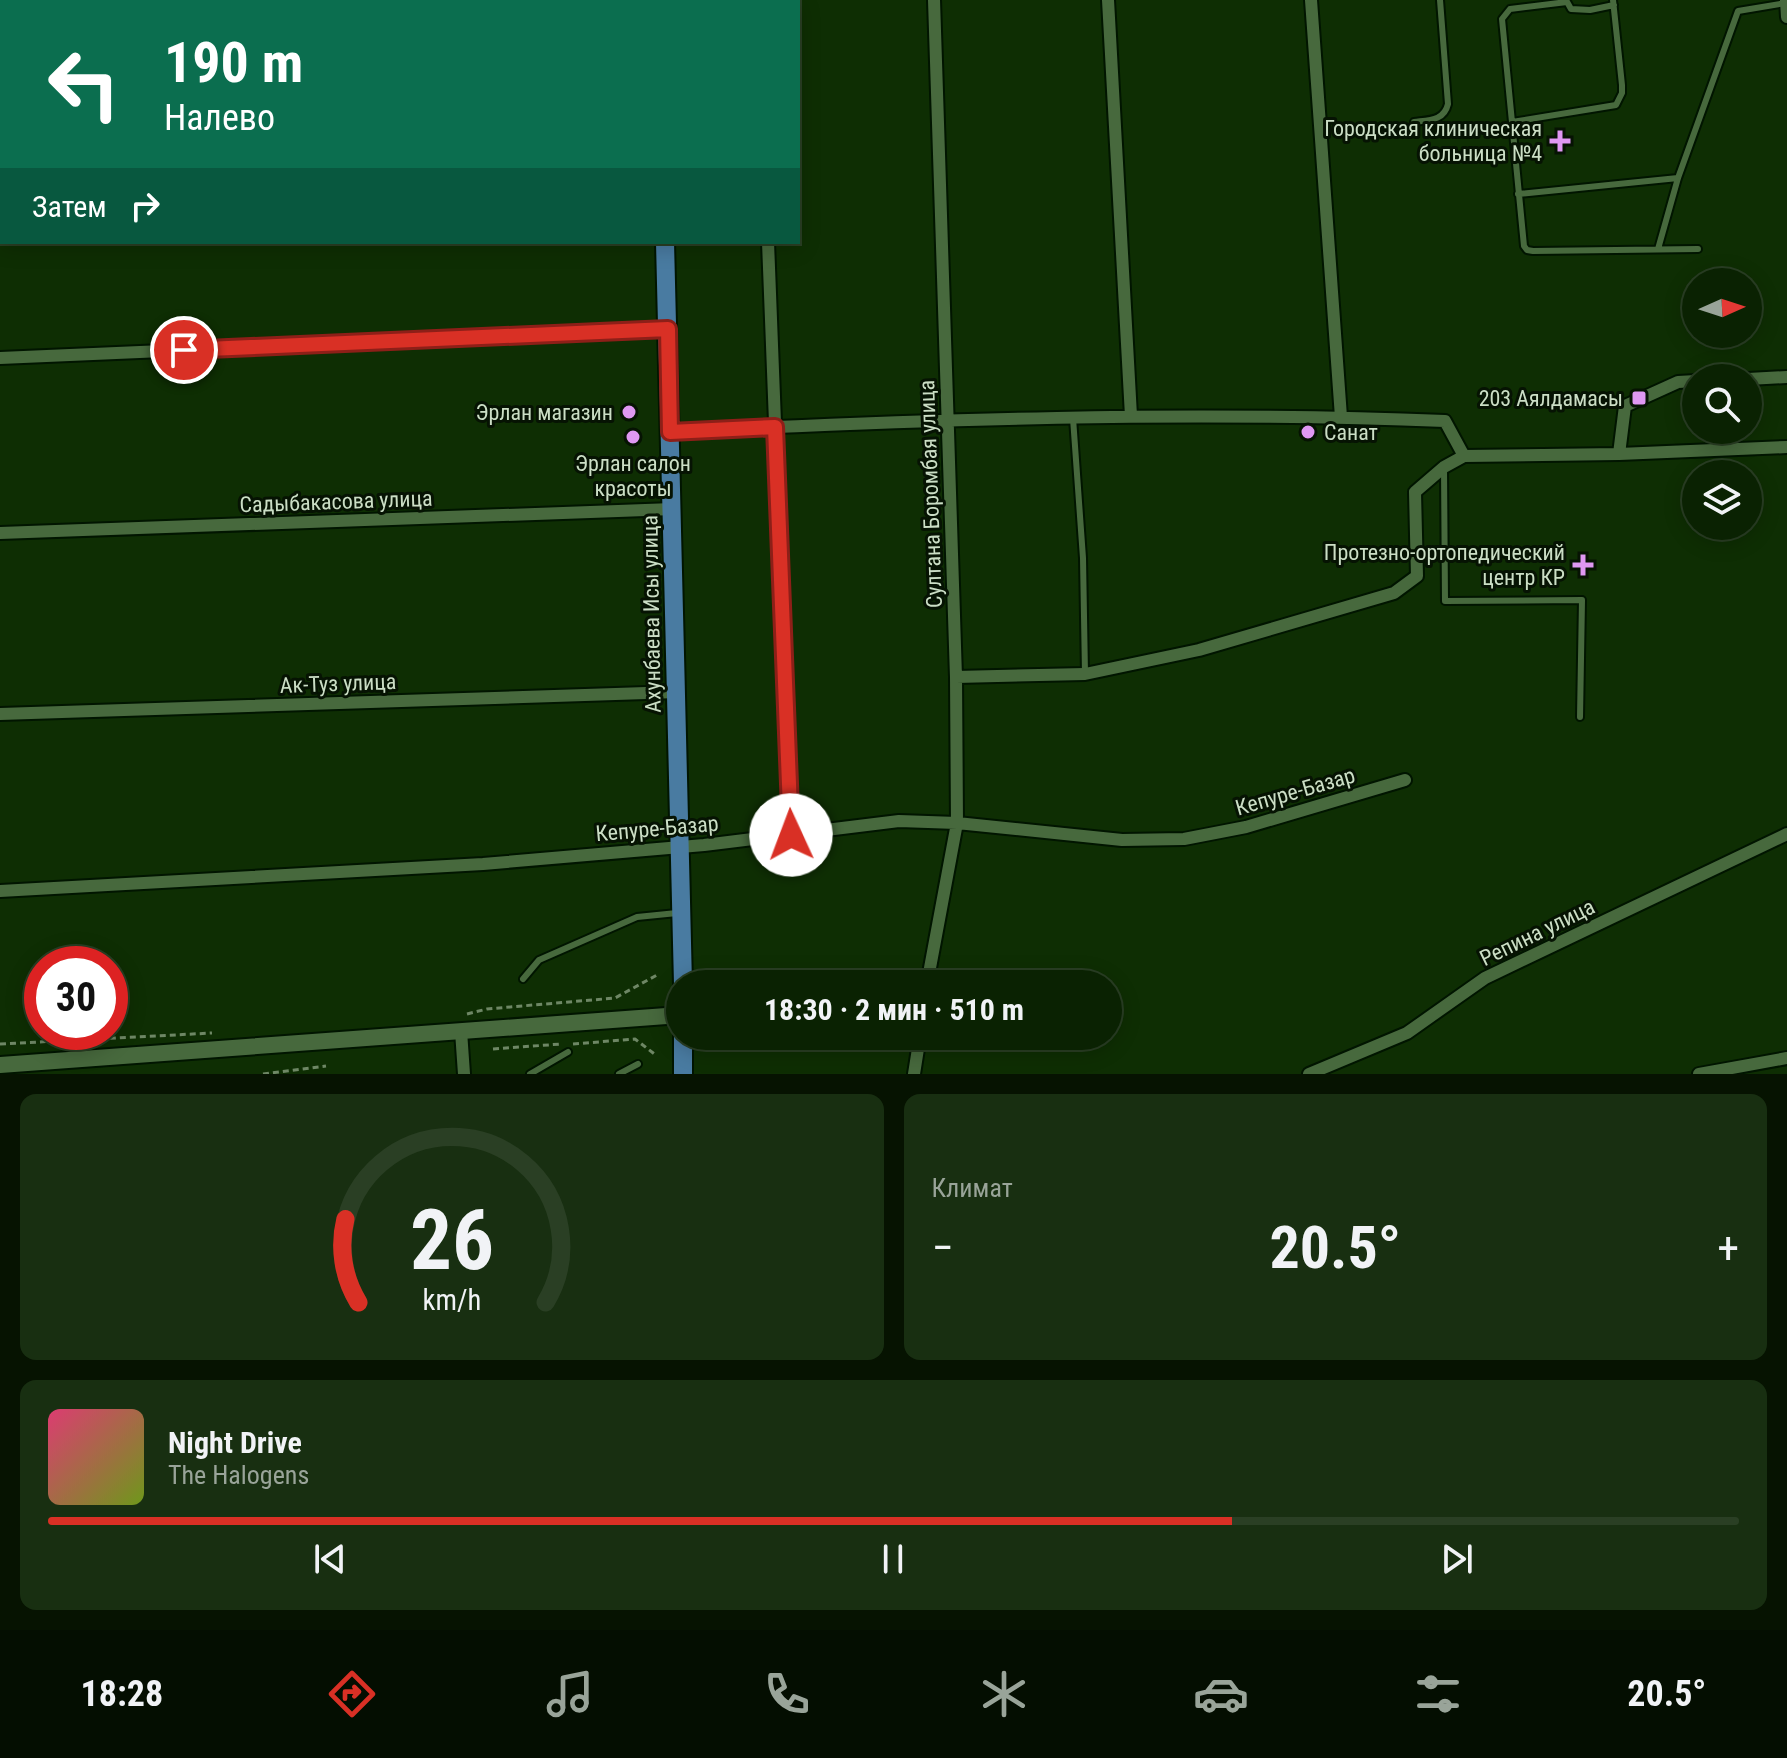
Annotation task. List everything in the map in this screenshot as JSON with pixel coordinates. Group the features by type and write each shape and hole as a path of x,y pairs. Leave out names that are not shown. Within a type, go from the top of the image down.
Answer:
{"main road":[{"name":"Ахунбаева Исы улица","path":"665,244 683,970"},
{"path":"683,1050 683,1074"}],"street":[{"name":"Султана Боромбая улица","path":"930,970 957,823 956,677 934,0"},
{"path":"1108,0 1131,416"},
{"path":"1311,0 1341,417"},
{"path":"1786,1 1787,17"},
{"path":"768,244 791,835"},
{"path":"0,358 668,329"},
{"path":"1762,378 1787,377"},
{"path":"1619,454 1625,406 1682,382"},
{"path":"670,432 948,419 1341,417 1445,421 1464,456"},
{"path":"956,677 1085,674 1199,650 1394,593 1417,576 1415,492 1444,467 1464,456 1787,447"},
{"name":"Садыбакасова улица","path":"0,533 673,509"},
{"name":"Ак-Туз улица","path":"0,714 677,692"},
{"name":"Кепуре-Базар","path":"0,891 483,864 791,835 899,821 957,823 1122,840 1184,839 1246,827 1405,780"},
{"name":"Репина улица","path":"1309,1074 1407,1033 1485,978 1787,834"},
{"path":"0,1065 666,1016"},
{"path":"461,1031 464,1074"},
{"path":"914,1074 918,1050"},
{"path":"1699,1074 1787,1058"}],"lane":[{"path":"1414,122 1440,118 1448,104 1440,0"},
{"path":"1512,122 1616,105 1622,93 1614,3 1578,11 1571,9 1566,1 1510,9 1502,19 1522,239 1527,250 1698,249"},
{"path":"1658,249 1678,178 1738,11 1786,1"},
{"path":"1518,194 1678,178"},
{"path":"1073,417 1083,558 1085,674"},
{"path":"1444,467 1445,601 1582,600 1580,717"},
{"path":"523,979 539,960 637,917 681,912"},
{"path":"530,1074 568,1052"},
{"path":"619,1074 638,1064"}],"path":[{"path":"454,1015 487,1009 615,998 657,975"},
{"path":"0,1044 195,1032 221,1034"},
{"path":"493,1049 635,1039 657,1056"},
{"path":"263,1074 326,1066"}],"place":[{"name":"Городская клиническая больница №4","path":"1560,141"},
{"name":"203 Аялдамасы","path":"1639,398"},
{"name":"Эрлан магазин","path":"629,412"},
{"name":"Санат","path":"1308,432"},
{"name":"Эрлан салон красоты","path":"633,437"},
{"name":"Протезно-ортопедический центр КР","path":"1583,565"}],"route":[{"path":"184,350 668,329 670,432 775,427 791,835"}]}
